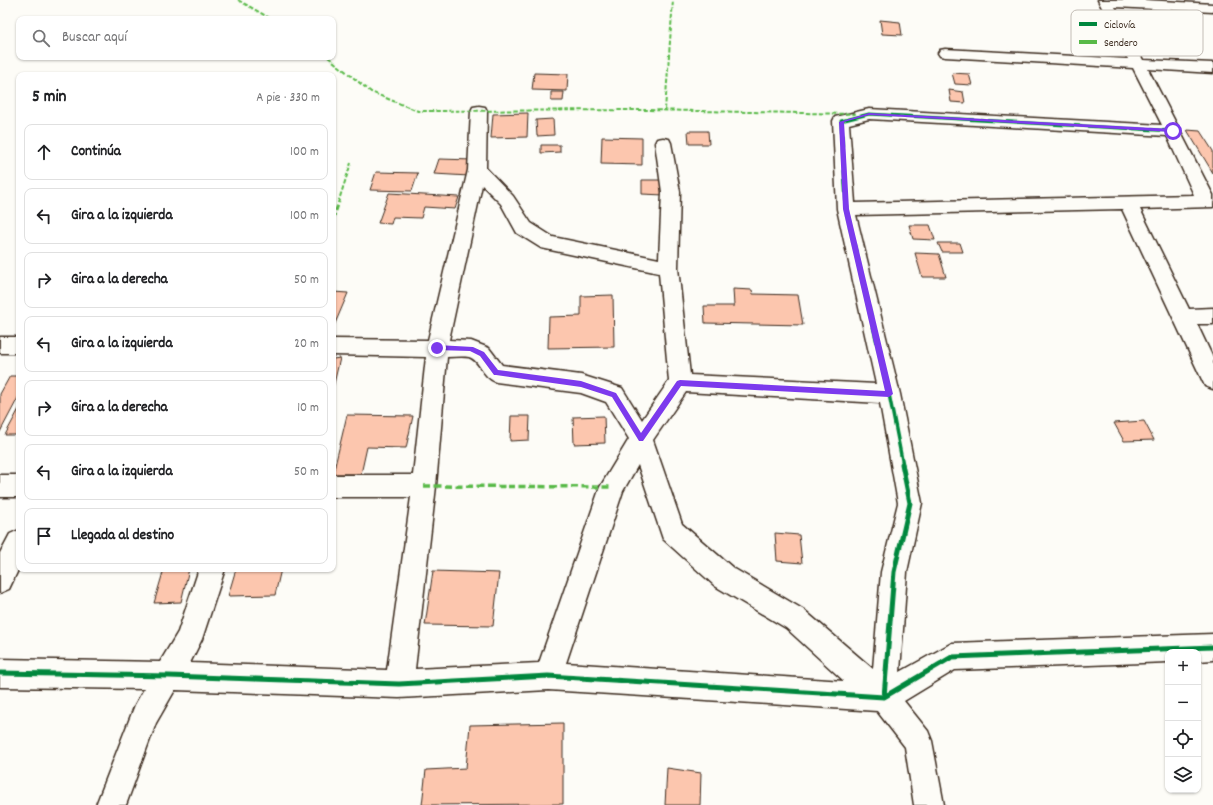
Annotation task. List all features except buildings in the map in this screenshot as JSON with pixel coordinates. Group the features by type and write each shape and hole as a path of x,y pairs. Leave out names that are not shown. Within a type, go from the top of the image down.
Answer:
{"street":[{"path":"1105,1 1213,8"},
{"path":"1105,1 1110,10"},
{"path":"945,52 1137,65 1213,68"},
{"path":"846,209 1210,201 1132,56"},
{"path":"399,684 424,486 437,348 477,170 479,111"},
{"path":"884,697 894,572 910,503 889,394 846,209 841,122 869,114 1173,131"},
{"path":"548,676 612,487 641,439 680,383 668,268 671,192 663,143"},
{"path":"477,170 507,200 524,228 548,243 668,268"},
{"path":"1128,203 1213,380"},
{"path":"1182,317 1213,316"},
{"path":"0,345 16,345"},
{"path":"336,347 471,349 482,354 496,373 581,384 614,395 641,439 672,531 724,577 795,619 884,697 918,742 929,805"},
{"path":"680,383 889,394"},
{"path":"0,486 16,486"},
{"path":"336,486 424,486"},
{"path":"0,580 16,548"},
{"path":"111,805 145,716 189,639 211,572"},
{"path":"0,673 169,676 399,684 548,676 884,697 952,657 1213,646"}],"marked path":[{"path":"238,0 266,16"},
{"path":"665,110 673,0"},
{"path":"332,60 371,92 418,111 645,110 856,114"},
{"path":"336,210 351,163"},
{"path":"424,486 612,487"}],"cycle path":[{"path":"884,697 894,572 910,503 889,394 846,209 841,121 869,114 1173,131"},
{"path":"0,673 169,676 399,684 548,676 884,697 952,657 1213,647"}],"route":[{"path":"437,348 471,349 482,354 496,373 581,384 614,395 641,439 680,383 889,394 846,209 841,122 869,114 1173,131"}]}
